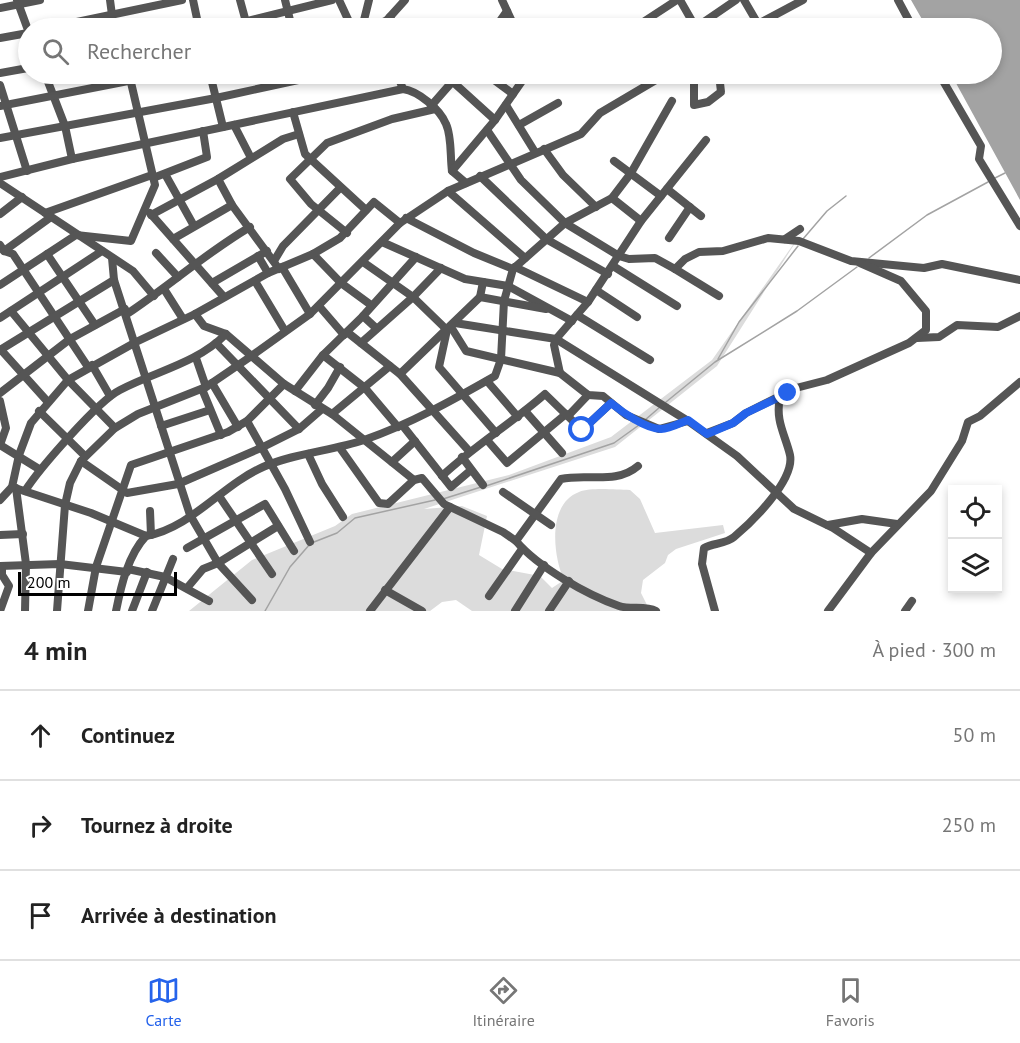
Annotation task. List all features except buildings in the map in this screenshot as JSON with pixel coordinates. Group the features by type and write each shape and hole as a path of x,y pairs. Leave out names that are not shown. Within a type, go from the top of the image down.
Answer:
{"street":[{"path":"0,8 18,2 40,0"},
{"path":"110,0 112,15"},
{"path":"97,18 182,0"},
{"path":"193,0 198,18"},
{"path":"240,0 245,18"},
{"path":"285,0 290,18"},
{"path":"261,18 332,0"},
{"path":"339,0 347,18"},
{"path":"364,18 369,0"},
{"path":"390,17 405,0"},
{"path":"501,0 510,18"},
{"path":"650,18 679,0 689,18"},
{"path":"710,18 736,0"},
{"path":"744,0 754,18"},
{"path":"769,18 803,0"},
{"path":"898,0 908,18"},
{"path":"18,2 24,18"},
{"path":"502,18 507,11"},
{"path":"0,38 18,34"},
{"path":"0,73 18,70"},
{"path":"49,84 65,126 72,159"},
{"path":"3,105 102,84"},
{"path":"0,285 76,235 131,241 156,185 131,84"},
{"path":"212,84 223,127"},
{"path":"0,138 280,84"},
{"path":"401,84 403,89"},
{"path":"347,233 319,210 290,181 325,145 392,119 433,108 451,84"},
{"path":"455,84 495,120"},
{"path":"500,84 513,94"},
{"path":"452,171 495,120 520,84"},
{"path":"57,611 65,505 71,480 83,459 115,428 135,415 207,386 250,357 319,306 403,221 448,191 583,132 600,113 649,84"},
{"path":"694,84 694,105 708,102 721,92 720,84"},
{"path":"945,84 981,146 978,157 1020,226"},
{"path":"0,85 3,105 17,134 27,171"},
{"path":"0,177 72,159 403,89 416,93 447,124 452,171 466,183"},
{"path":"0,484 148,535 171,528 271,464 340,448 401,427 488,381 495,376 501,359 504,301 514,268 565,223 612,198 631,173 672,101"},
{"path":"519,125 558,103"},
{"path":"506,105 535,152"},
{"path":"293,112 305,154 366,210"},
{"path":"234,125 251,158"},
{"path":"487,130 508,163 565,223 619,256 633,259 655,258 719,296"},
{"path":"110,396 13,254 2,248 48,215 207,157 203,131"},
{"path":"151,215 218,179 283,139 299,134"},
{"path":"560,373 554,349 556,339 588,302 641,221 706,140"},
{"path":"544,149 563,175 596,207"},
{"path":"614,161 661,196"},
{"path":"165,174 194,226"},
{"path":"480,176 546,239 608,274"},
{"path":"218,179 232,205 278,266 310,314"},
{"path":"2,187 22,197 133,271 154,296"},
{"path":"278,266 284,246 340,188"},
{"path":"667,189 701,216"},
{"path":"448,191 525,258"},
{"path":"0,214 22,197"},
{"path":"612,198 641,221"},
{"path":"25,611 26,564 23,534 12,489 19,455 31,423 47,401 68,380 90,366 195,314 278,266 313,254 347,233 375,202 403,221 588,302"},
{"path":"173,239 232,205"},
{"path":"146,206 151,215 224,297"},
{"path":"669,237 690,207"},
{"path":"0,393 25,376 47,355 70,339 154,296 194,263 250,227"},
{"path":"785,239 800,229"},
{"path":"675,269 685,259 702,251 723,251 759,238 785,239 856,261 901,281 924,306 927,326 917,338"},
{"path":"382,242 468,280 508,286 554,311"},
{"path":"0,318 102,251"},
{"path":"212,283 267,251"},
{"path":"156,253 178,277"},
{"path":"47,254 95,325"},
{"path":"313,254 341,283 371,305"},
{"path":"258,256 268,273"},
{"path":"295,391 323,355 363,316 416,256"},
{"path":"112,258 114,280 126,311 178,484 190,515 219,563 252,600"},
{"path":"856,261 924,268 942,264 1020,280"},
{"path":"363,262 451,327 466,351 560,373 588,395 603,396 628,417 659,429 688,420"},
{"path":"613,266 677,306"},
{"path":"361,343 413,297 441,268"},
{"path":"47,401 0,350 114,280"},
{"path":"255,281 285,332"},
{"path":"400,374 480,297 483,282"},
{"path":"164,289 183,319"},
{"path":"596,290 637,317"},
{"path":"480,297 554,311 575,318 650,360"},
{"path":"319,306 345,333 400,374 469,451"},
{"path":"10,311 68,380 115,428"},
{"path":"195,314 204,326 226,334 284,384 332,414 414,480"},
{"path":"363,316 376,328"},
{"path":"707,434 733,423 746,413 796,388 828,380 917,338 939,337 957,325 998,327 1020,316"},
{"path":"451,327 503,331 556,339 688,420 737,456 797,511 828,525 871,553"},
{"path":"451,327 438,364 496,433"},
{"path":"25,491 39,469 110,396 196,358 226,334"},
{"path":"216,343 299,429"},
{"path":"323,355 365,388 414,441 451,488 471,470"},
{"path":"196,358 207,386 210,410 221,435"},
{"path":"332,414 390,366"},
{"path":"39,411 69,440 83,459 123,492 131,493 178,484 299,429 318,407 340,367"},
{"path":"488,381 518,417"},
{"path":"828,611 871,553 931,491 962,441 968,422 980,416 1020,382"},
{"path":"88,611 96,567 131,465 221,435 238,427 284,384"},
{"path":"207,386 238,427"},
{"path":"442,476 469,451 518,417 545,394 582,430 611,403"},
{"path":"487,440 507,463 567,415 588,395"},
{"path":"715,611 702,564 704,548 732,538 776,492 786,477 791,462 778,421 780,398"},
{"path":"0,402 6,428 0,445 39,469"},
{"path":"161,426 210,410"},
{"path":"525,411 562,453"},
{"path":"247,421 263,447 310,542"},
{"path":"392,462 414,441"},
{"path":"340,448 383,505 388,504 414,480 422,478 447,505 503,532 516,541 522,549 569,581 620,606 656,611"},
{"path":"308,454 322,484 343,517"},
{"path":"462,457 483,485"},
{"path":"516,541 561,479 618,476 631,472 638,466"},
{"path":"0,500 12,489"},
{"path":"503,492 551,525"},
{"path":"219,496 272,574"},
{"path":"187,548 265,504 294,551"},
{"path":"370,611 447,505"},
{"path":"116,611 127,570 148,535 150,511"},
{"path":"828,525 862,519 897,524"},
{"path":"188,588 203,569 219,563 278,526"},
{"path":"0,535 23,534"},
{"path":"489,596 522,549"},
{"path":"152,611 173,558"},
{"path":"0,611 9,586 2,575 1,566 26,564 60,564 147,572 165,577 209,600"},
{"path":"516,611 544,565"},
{"path":"132,611 147,572"},
{"path":"549,611 569,581"},
{"path":"385,590 422,611"},
{"path":"905,611 912,601"}],"shaded area":[{"path":"911,0 1020,0 1020,200 956,84 1002,84 1002,18 921,18"},
{"path":"802,232 717,366 615,447 424,509 462,506 487,516 479,555 502,569 540,576 552,588 564,580 555,545 557,519 569,498 584,490 630,490 640,499 655,533 723,525 725,533 676,549 668,555 665,563 643,580 641,593 650,611 472,611 456,600 442,602 430,611 189,611 252,560 335,526 352,514 509,475 611,437 712,360"}],"waterway":[{"path":"995,178 1005,173"},
{"path":"869,258 927,215 988,182"},
{"path":"803,239 827,211 846,196"},
{"path":"718,359 739,322 798,246"},
{"path":"666,402 715,362 797,311 857,267"},
{"path":"645,420 660,407"},
{"path":"486,486 614,443 639,425"},
{"path":"443,499 481,487"},
{"path":"314,542 337,533 355,518 435,500"},
{"path":"265,611 290,567 310,544"}],"route":[{"path":"582,430 611,403 628,417 659,429 688,420 707,434 733,423 746,413 788,393"}]}
